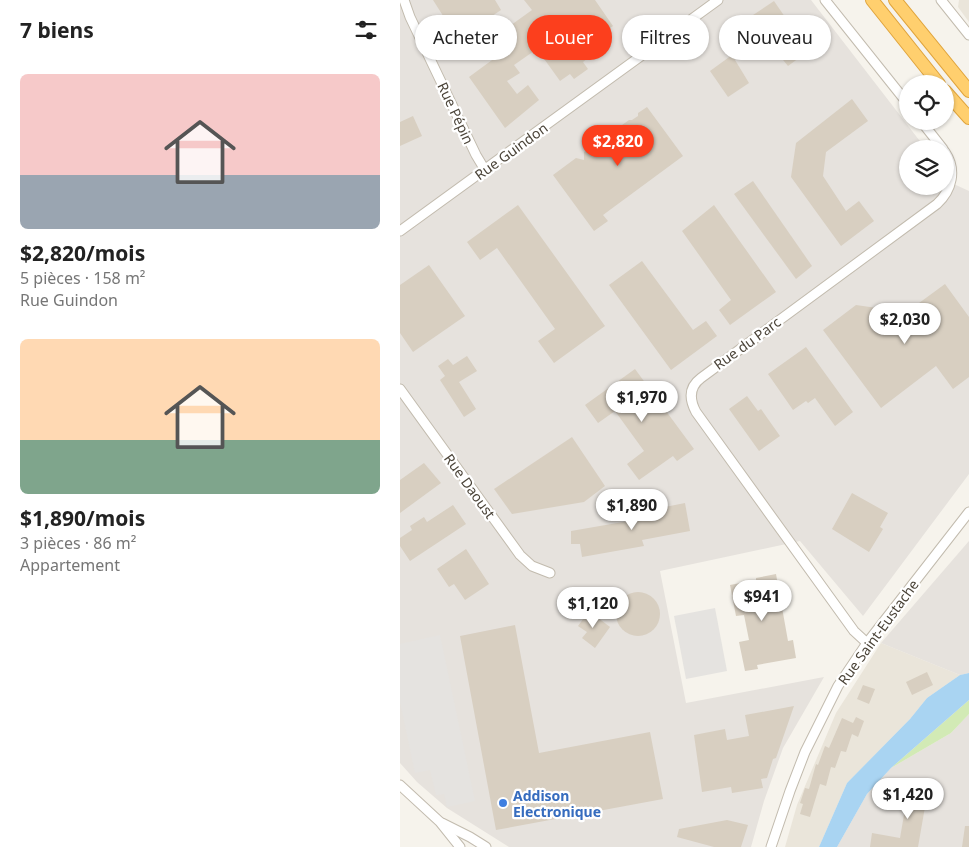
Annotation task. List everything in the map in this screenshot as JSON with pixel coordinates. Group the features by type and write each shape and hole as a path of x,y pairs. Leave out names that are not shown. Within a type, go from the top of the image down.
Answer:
{"highway":[{"path":"872,0 932,75"},
{"path":"896,0 969,91"},
{"path":"954,101 969,118"}],"street":[{"name":"Rue Pépin","path":"404,0 410,17 485,170"},
{"name":"Rue Guindon","path":"400,231 718,0"},
{"path":"826,0 899,93"},
{"path":"942,0 969,35"},
{"name":"Rue du Parc","path":"929,130 936,140"},
{"name":"Rue du Parc","path":"867,643 854,631 701,419 692,405 691,390 701,378 937,204 946,195"},
{"name":"Rue Daoust","path":"400,389 520,555 532,566 550,573"},
{"name":"Rue Saint-Eustache","path":"771,847 787,797 807,747 838,686 867,643 969,512"},
{"path":"400,785 440,822 460,847"},
{"path":"440,822 486,847"}],"shaded area":[{"path":"400,0 811,0 823,15 719,15 719,60 831,60 831,26 899,114 899,130 911,130 919,140 899,140 899,195 954,195 954,184 969,191 969,474 863,616 800,541 660,571 686,703 824,677 783,748 764,801 751,847 509,847 447,808 417,782 400,763"},
{"path":"959,0 969,0 969,22 958,7"},
{"path":"969,541 969,673 960,675 881,643"},
{"path":"715,608 727,671 686,679 674,616"},
{"path":"440,635 475,801 447,807 444,794 436,795 430,770 415,773 400,702 400,644"},
{"path":"881,643 960,675 927,698 910,719 847,783 819,847 785,847 797,805 836,713"},
{"path":"969,714 969,847 837,847 867,794 891,768 951,733"}],"green space":[{"path":"969,700 969,714 951,733 891,768"}],"water":[{"path":"969,673 969,700 891,768 867,794 837,847 819,847 847,783 910,719 927,698 960,675"}],"building":[{"path":"433,0 495,0 501,10 494,15 443,15"},
{"path":"524,0 595,0 605,15 527,15 527,56 514,65 520,73 507,81 517,94 528,85 539,100 505,128 469,77 492,60 517,60 517,21 532,10"},
{"path":"774,1 784,15 753,15"},
{"path":"545,60 586,60 583,62 588,69 574,79 570,74 560,81"},
{"path":"725,60 735,60 749,83 728,97 710,71"},
{"path":"783,60 796,60 788,66"},
{"path":"852,99 868,121 826,152 823,176 846,211 859,201 874,221 841,246 791,177 796,143"},
{"path":"647,107 683,156 603,215 608,221 594,231 553,175 576,158 584,160 584,152 611,136 611,133 638,116 638,113"},
{"path":"413,116 422,136 400,146 400,122"},
{"path":"753,181 812,266 796,279 734,194"},
{"path":"518,205 605,326 554,363 538,341 555,329 497,248 480,260 467,242"},
{"path":"714,205 776,292 730,325 719,310 731,300 682,231"},
{"path":"642,261 693,330 706,321 717,336 671,370 609,285"},
{"path":"429,265 465,316 413,352 400,333 400,285"},
{"path":"945,284 969,317 969,377 953,389 936,366 881,408 823,330 856,305 877,308 889,325"},
{"path":"806,347 853,412 835,426 815,398 808,403 806,401 793,410 768,374"},
{"path":"467,356 477,371 459,382 476,409 464,417 440,380 445,376 438,366 448,359 453,365"},
{"path":"635,369 694,449 677,461 673,456 639,480 627,464 644,451 615,411 598,423 585,405"},
{"path":"747,396 758,411 761,409 780,436 759,451 729,409"},
{"path":"572,437 605,486 584,502 512,514 494,489"},
{"path":"424,463 441,483 400,513 400,480"},
{"path":"852,493 888,513 880,527 883,529 869,552 832,529"},
{"path":"685,503 690,531 642,540 644,546 582,557 580,544 571,544 571,531 646,518 645,511"},
{"path":"453,505 466,524 410,561 400,546 400,538 412,530 410,526 424,517 427,522"},
{"path":"466,549 489,584 465,600 454,584 449,587 437,569"},
{"path":"776,574 788,641 793,640 796,658 757,665 758,669 745,671 739,642 749,640 744,615 736,616 730,585"},
{"path":"634,592 642,592 654,598 660,614 654,630 642,636 634,636 622,630 616,618 616,610 622,598"},
{"path":"589,611 610,627 595,648 582,638 587,632 578,626"},
{"path":"515,625 539,753 650,732 663,799 496,830 460,636"},
{"path":"927,672 933,685 912,695 906,682"},
{"path":"863,685 875,689 869,704 857,699"},
{"path":"794,706 767,778 761,779 763,788 732,793 731,787 702,792 694,735 725,729 727,740 749,736 745,715"},
{"path":"856,717 864,721 858,737 852,734 846,752 841,751 835,768 831,767 826,786 820,784 810,817 800,814 803,804 800,803 805,788 809,789 816,764 818,765 825,746 829,748 842,718 853,723"},
{"path":"910,780 929,784 918,847 870,847 872,833 900,838"},
{"path":"727,820 748,825 741,847 714,847 677,837 679,829"},
{"path":"965,826 969,826 969,847 962,847"}],"place":[{"name":"Addison Electronique","path":"503,803"}]}
